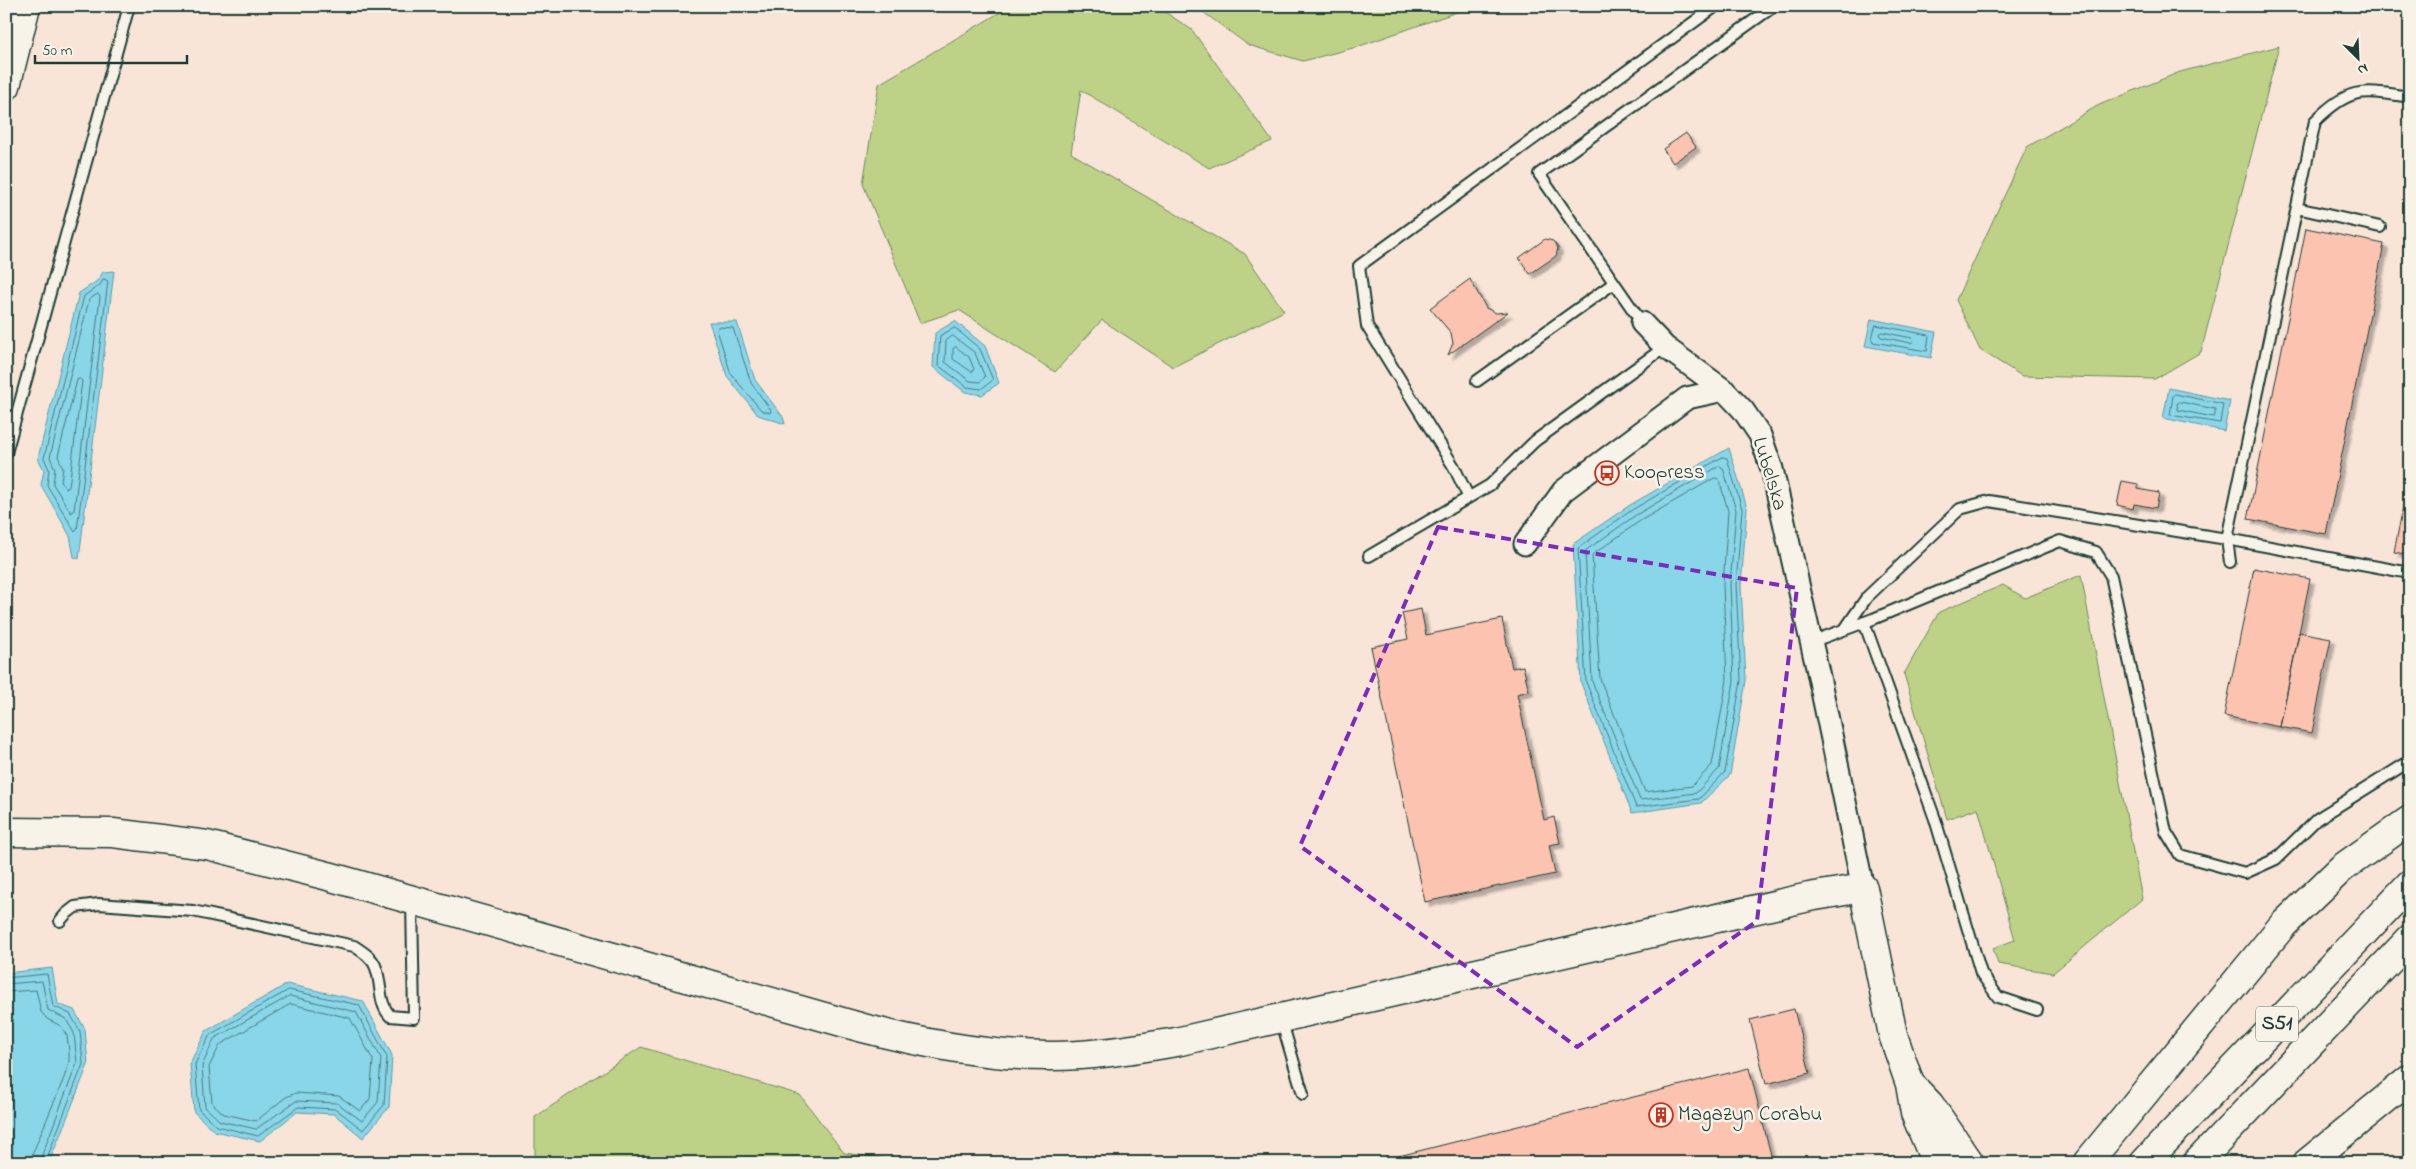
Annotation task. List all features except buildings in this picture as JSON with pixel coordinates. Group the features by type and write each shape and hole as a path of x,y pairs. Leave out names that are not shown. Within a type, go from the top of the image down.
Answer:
{"main road":[{"path":"6,86 26,6"},
{"path":"2087,1163 2283,926 2342,868 2410,820"},
{"path":"6,832 113,832 207,845 412,900 863,1028 933,1046 1016,1055 1092,1054 1176,1042 1790,902 1863,888 1893,1035 1910,1084 1915,1113 1936,1163"},
{"name":"S51","path":"2144,1163 2410,884"},
{"name":"S51","path":"2197,1163 2410,939"},
{"path":"2307,1163 2410,1079"},
{"path":"1910,1084 1930,1105 1970,1163"}],"street":[{"name":"Lubelska","path":"1642,323 1665,347 1724,390 1743,410 1760,436 1772,469 1818,672 1863,888"},
{"path":"1525,544 1563,491 1687,398 1724,390"}],"lane":[{"path":"6,453 129,6"},
{"path":"1468,496 1454,467 1367,326 1359,266 1716,6"},
{"path":"1642,323 1539,174 1774,6"},
{"path":"2230,562 2227,539 2314,121 2336,100 2367,90 2410,97"},
{"path":"2297,208 2380,227"},
{"path":"1478,381 1614,283"},
{"path":"1369,556 1468,496 1490,485 1535,441 1665,347"},
{"path":"1846,629 1867,597 1960,509 1989,501 2227,539 2410,573"},
{"path":"1811,642 2060,541 2096,552 2111,576 2166,832 2180,855 2246,874 2276,859 2317,819 2410,761"},
{"path":"1864,622 1935,819 1981,973 1998,997 2037,1010"},
{"path":"60,921 76,907 99,904 193,911 354,946 368,955 376,967 384,1009 390,1016 414,1018 412,900"},
{"path":"1281,1018 1303,1094"}],"highlighted area":[{"path":"1438,527 1797,588 1757,921 1577,1047 1300,846"}],"green space":[{"path":"1011,6 1156,6 1192,30 1272,141 1209,168 1081,90 1071,153 1245,254 1284,311 1173,367 1102,320 1055,372 959,310 920,323 863,184 879,84"},
{"path":"1199,6 1474,6 1357,47 1303,61 1248,45 1203,12"},
{"path":"2279,46 2201,352 2155,379 2022,376 1980,350 1956,300 2027,147 2099,105 2180,72"},
{"path":"2081,575 2142,899 2053,973 1998,964 1993,948 2015,940 1978,808 1947,819 1904,674 1939,612 2003,585 2025,598"},
{"path":"641,1047 800,1095 844,1153 896,1160 898,1163 535,1163 535,1117"}],"water":[{"path":"114,271 79,559 74,557 70,536 41,485 44,470 38,458 79,293 97,281 103,272"},
{"path":"1871,319 1936,332 1931,358 1865,346"},
{"path":"955,321 985,346 999,383 982,395 965,392 933,367 935,333"},
{"path":"709,322 737,322 755,380 783,417 785,424 758,415 727,376"},
{"path":"2169,388 2230,401 2224,431 2163,418"},
{"path":"1729,448 1747,508 1741,586 1746,681 1730,775 1701,803 1632,813 1581,683 1573,544 1630,505"},
{"path":"52,968 58,1004 74,1010 85,1029 88,1065 49,1163 6,1163 6,973"},
{"path":"287,984 363,1001 392,1055 389,1107 363,1138 334,1114 297,1112 260,1141 214,1131 194,1112 190,1063 206,1031"}],"place":[{"name":"Koopress","path":"1607,473"},
{"name":"Magazyn Corabu","path":"1661,1115"}]}
